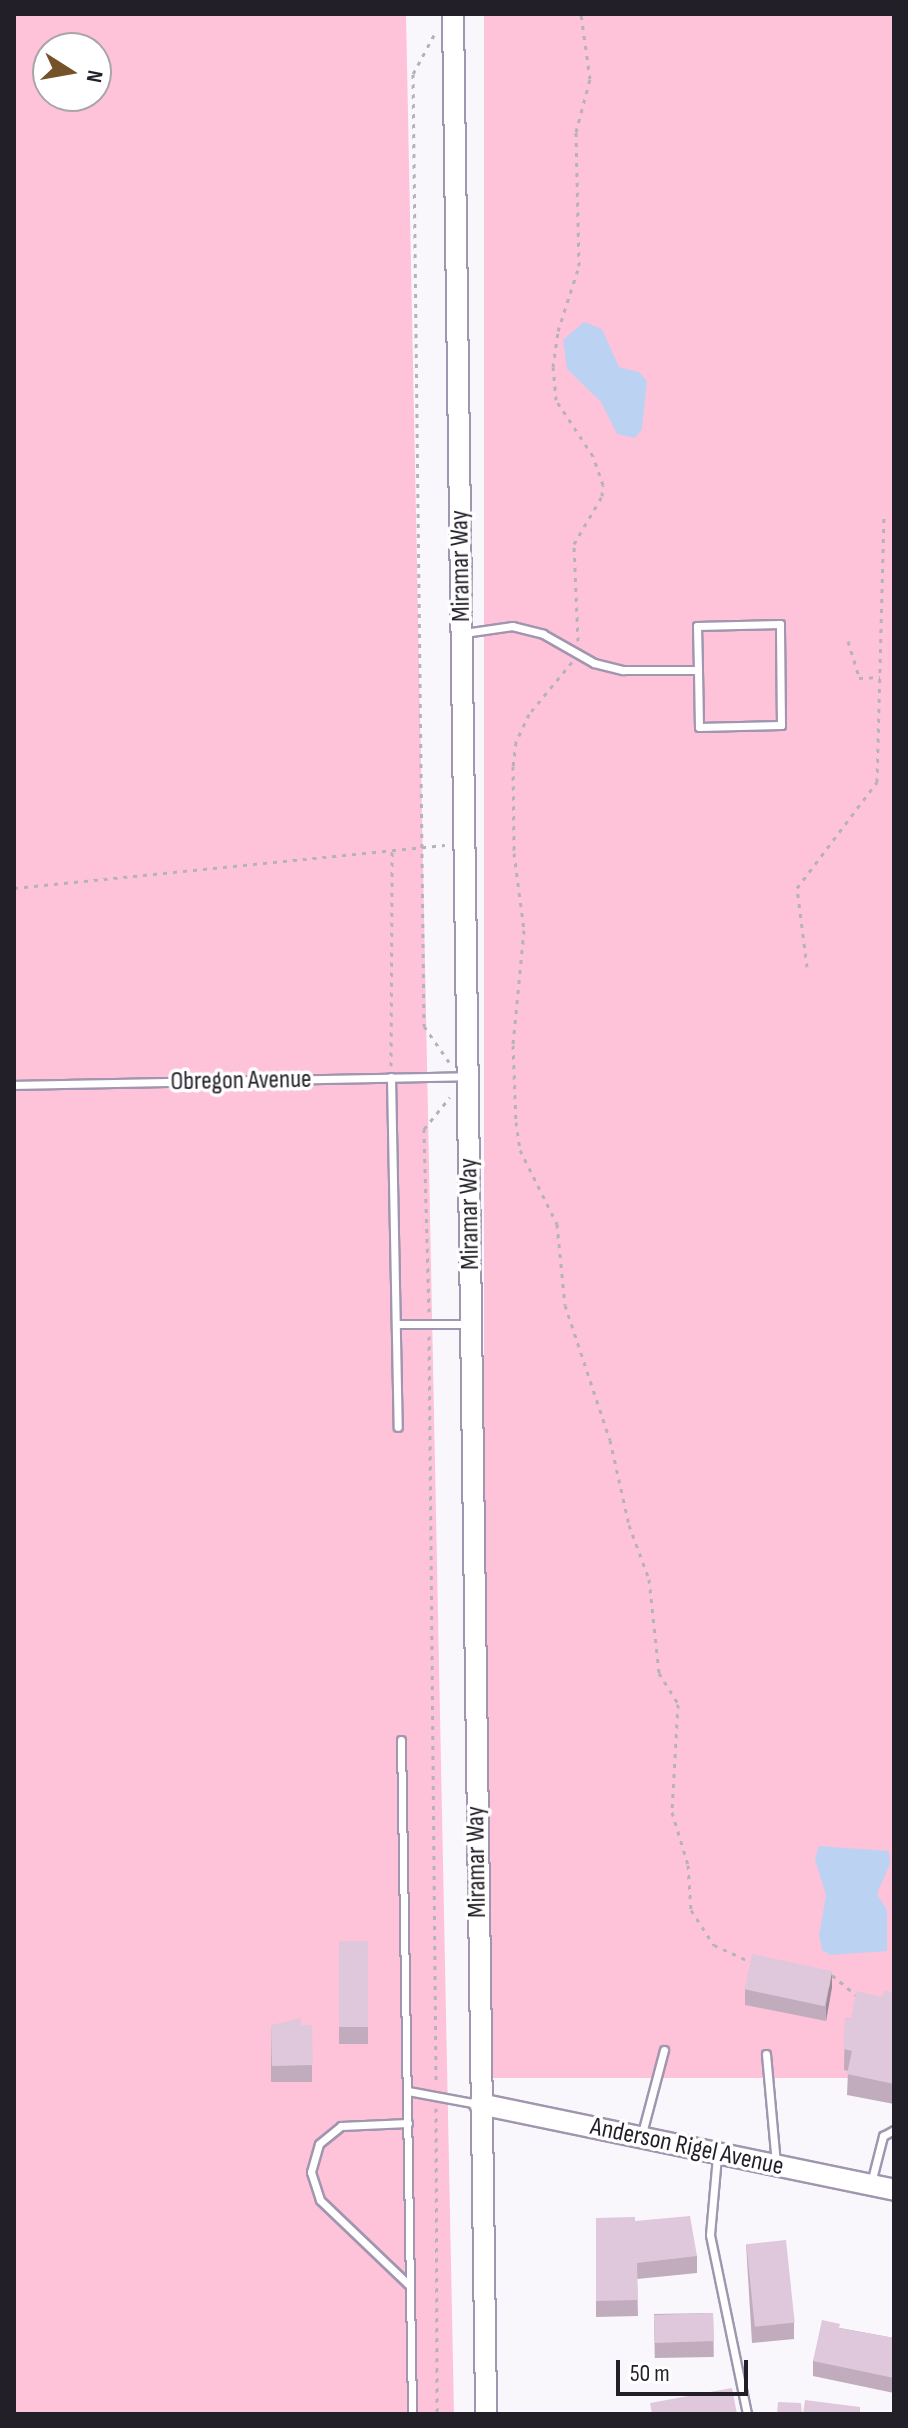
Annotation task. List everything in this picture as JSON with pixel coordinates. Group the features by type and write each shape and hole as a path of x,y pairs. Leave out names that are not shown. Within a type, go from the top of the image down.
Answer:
{"street":[{"name":"Miramar Way","path":"453,14 465,842 460,1076 471,1324 486,2414"},
{"name":"Anderson Rigel Avenue","path":"480,2104 894,2190"}],"lane":[{"path":"780,624 781,725 699,727 698,670 697,626 780,624"},
{"path":"462,633 512,626 543,634 577,654 623,670 698,670"},
{"name":"Obregon Avenue","path":"14,1085 460,1076"},
{"path":"391,1077 398,1427"},
{"path":"396,1324 471,1324"},
{"path":"401,1740 412,2414"},
{"path":"641,2138 664,2050"},
{"path":"766,2054 777,2166"},
{"path":"408,2091 480,2104"},
{"path":"408,2123 341,2126 319,2144 311,2172 320,2200 409,2285"},
{"path":"870,2185 883,2136 894,2130"},
{"path":"718,2154 710,2235 747,2414"}],"path":[{"path":"581,14 590,79 576,132 581,249 553,367 556,400 593,456 603,485 602,496 574,544 577,654 529,714 516,742 514,853 524,930 513,1045 516,1122 520,1150 557,1224 565,1305 610,1440 629,1525 649,1579 659,1673 678,1704 671,1798 688,1865 691,1910 714,1945 756,1963"},
{"path":"436,32 413,74 424,1026 460,1076 450,1096 424,1129 429,1324 437,2414"},
{"path":"807,967 797,888 877,782 884,513"},
{"path":"848,641 859,678 880,677"},
{"path":"14,888 465,842"},
{"path":"391,1077 392,850"},
{"path":"828,1973 862,2000"}],"shaded area":[{"path":"14,14 406,14 454,2414 14,2414"},
{"path":"484,14 894,14 894,2078 484,2078"}],"water":[{"path":"584,322 602,329 619,367 639,372 647,381 642,429 635,438 617,434 601,402 567,369 563,340"},
{"path":"819,1846 889,1851 890,1864 877,1894 887,1910 887,1951 830,1955 822,1950 819,1936 826,1895 815,1859"}],"building":[{"path":"339,1941 368,1941 368,2027 339,2027"},
{"path":"752,1954 832,1971 825,2006 745,1989"},
{"path":"884,1990 894,1993 894,2084 847,2074 852,2051 844,2049 845,2018 851,2019 856,1991 883,1997"},
{"path":"301,2018 301,2025 312,2025 313,2065 272,2066 271,2025"},
{"path":"690,2216 697,2256 637,2263 638,2300 596,2301 596,2218 635,2217 635,2221"},
{"path":"786,2240 795,2323 755,2327 746,2244"},
{"path":"713,2313 714,2341 655,2343 654,2315"},
{"path":"822,2320 840,2324 839,2328 894,2338 894,2378 813,2361"},
{"path":"732,2388 737,2414 652,2414 650,2403"},
{"path":"805,2400 860,2407 860,2414 803,2414"},
{"path":"778,2402 801,2403 802,2414 777,2414"}]}
